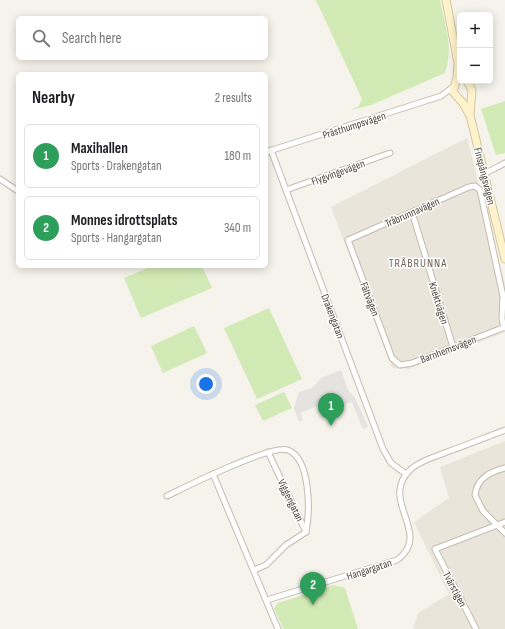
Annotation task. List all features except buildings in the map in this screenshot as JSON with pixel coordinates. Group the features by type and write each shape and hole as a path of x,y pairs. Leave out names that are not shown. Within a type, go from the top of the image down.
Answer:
{"main road":[{"name":"Finspångsvägen","path":"446,0 457,56"},
{"name":"Finspångsvägen","path":"456,83 458,97 470,115"},
{"name":"Finspångsvägen","path":"470,84 472,87 470,95 470,115 505,259"},
{"path":"458,97 465,99 470,95"}],"street":[{"name":"Prästhumpsvägen","path":"442,96 456,83"},
{"name":"Prästhumpsvägen","path":"268,151 442,96 458,97"},
{"name":"Drakengatan","path":"268,151 286,190 383,449 391,463 406,474"},
{"name":"Flygvingevägen","path":"286,190 390,153"},
{"path":"484,174 505,163"},
{"path":"0,180 16,190"},
{"name":"Tråbrunnavägen","path":"348,240 469,187 476,186 480,190 503,296 504,307 502,319 504,328"},
{"name":"Knektvägen","path":"412,212 453,348"},
{"name":"Fältvägen","path":"348,240 392,358"},
{"name":"Barnhemsvägen","path":"392,358 400,365 412,362 504,328"},
{"path":"406,474 422,462 505,430"},
{"path":"167,496 214,474 268,452 276,449 289,450 295,455 304,470 308,487 306,532"},
{"name":"Viggengatan","path":"254,570 266,565 286,545 306,532 268,452"},
{"path":"505,468 484,477 476,489 479,505 505,533"},
{"path":"214,474 278,629"},
{"name":"Hangargatan","path":"267,600 390,563 403,556 410,544 411,535 399,499 400,488 406,474"},
{"path":"496,525 505,522"},
{"name":"Tvärstigen","path":"476,629 435,549 496,525"}],"shaded area":[{"path":"467,138 505,285 503,333 409,369 392,368 331,207"},
{"path":"341,370 348,390 355,398 368,427 363,429 352,402 336,408 333,400 300,413 303,420 299,422 294,408 299,392 312,388 321,378"},
{"path":"505,441 505,629 413,629 418,613 449,594 414,522 449,498 440,467"}],"green space":[{"path":"316,0 440,0 449,46 448,64 445,73 371,105 351,110 359,106 362,99"},
{"path":"505,101 505,153 496,155 481,109"},
{"path":"147,268 203,268 212,288 141,318 124,278"},
{"path":"269,308 302,379 257,399 224,328"},
{"path":"194,326 207,353 163,373 151,346"},
{"path":"284,392 292,408 263,421 255,405"},
{"path":"334,585 345,588 358,629 283,629 274,608 278,603"}],"place":[{"name":"Maxihallen","path":"331,426"},
{"name":"Monnes idrottsplats","path":"313,605"}],"district":[{"name":"TRÅBRUNNA","path":"418,263"}]}
